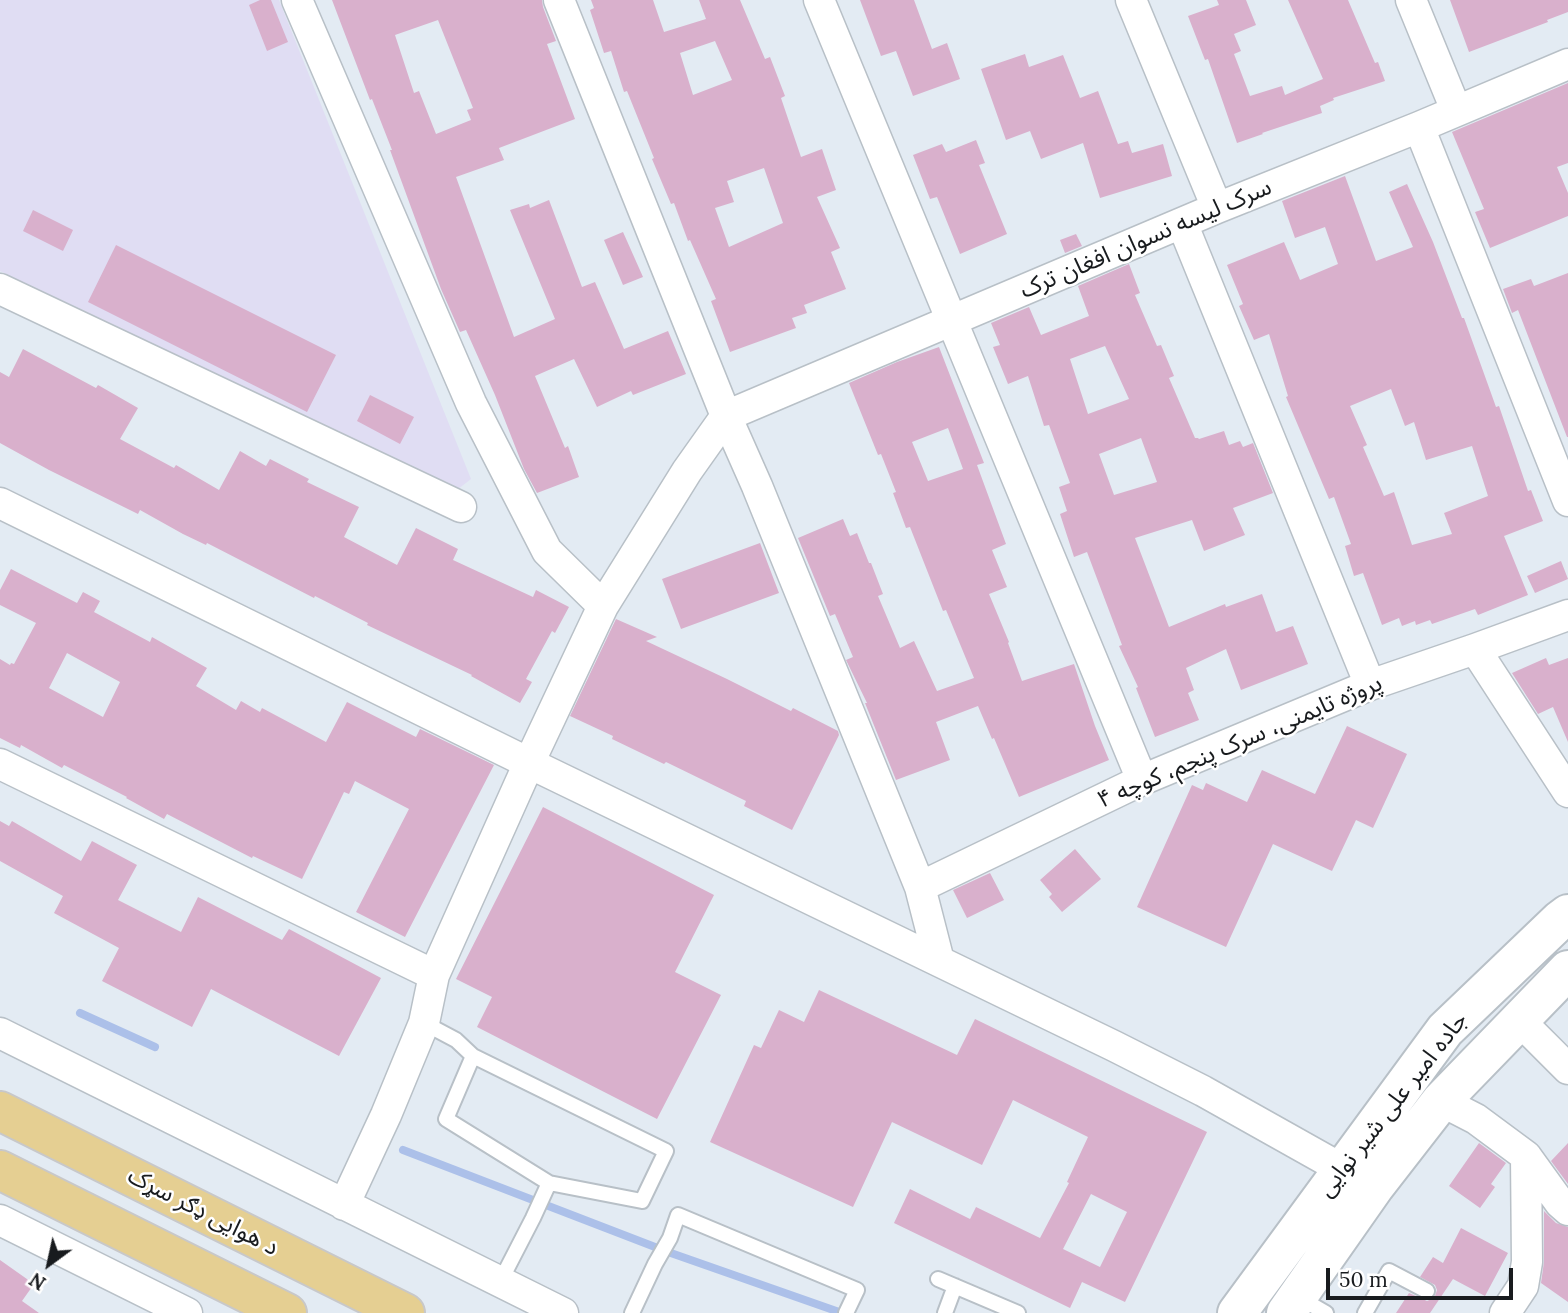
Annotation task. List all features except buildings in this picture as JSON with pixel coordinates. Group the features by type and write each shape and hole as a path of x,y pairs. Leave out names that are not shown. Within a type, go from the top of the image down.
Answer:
{"main road":[{"name":"جاده امیر علی شیر نوایی","path":"1237,1313 1445,1030 1568,914"},
{"path":"1303,1308 1375,1186 1441,1101 1568,970"},
{"name":"د هوایی ډګر سړک","path":"0,1111 405,1313"},
{"path":"0,1170 287,1313"}],"street":[{"path":"297,0 471,403 547,551 603,606"},
{"path":"559,0 726,416 920,887 939,961"},
{"path":"819,0 1142,780"},
{"path":"1131,0 1217,208"},
{"path":"1411,0 1456,110"},
{"name":"سرک لیسه نسوان افغان‌ ترک","path":"726,416 1217,208 1568,64"},
{"path":"1419,127 1568,501"},
{"path":"1182,223 1370,685"},
{"path":"0,289 461,507"},
{"path":"344,1205 368,1156 424,1023 434,975 603,606 687,471 726,416"},
{"path":"0,503 1114,1046 1203,1091 1342,1169"},
{"name":"پروژه تایمنی، سرک پنجم، کوچه ۴","path":"920,887 1142,780 1370,685 1568,615"},
{"path":"1475,649 1568,792"},
{"path":"0,764 434,975"},
{"path":"1518,1020 1568,1069"},
{"path":"0,1034 564,1313"},
{"path":"1441,1101 1476,1119 1526,1156 1568,1210"},
{"path":"1504,1313 1523,1286 1527,1262 1526,1156"},
{"path":"0,1220 142,1304 187,1313"}],"lane":[{"path":"424,1023 456,1040 473,1056 666,1150 642,1201 549,1183 446,1119 473,1056"},
{"path":"500,1282 549,1183"},
{"path":"632,1313 670,1238 678,1215 857,1290 847,1310"},
{"path":"1365,1313 1389,1271 1427,1291"},
{"path":"937,1279 1018,1313"},
{"path":"945,1313 956,1286"}],"shaded area":[{"path":"0,0 279,0 471,479 453,493 0,271"}],"waterway":[{"path":"80,1013 155,1047"},
{"path":"403,1150 668,1252 842,1313"}]}
